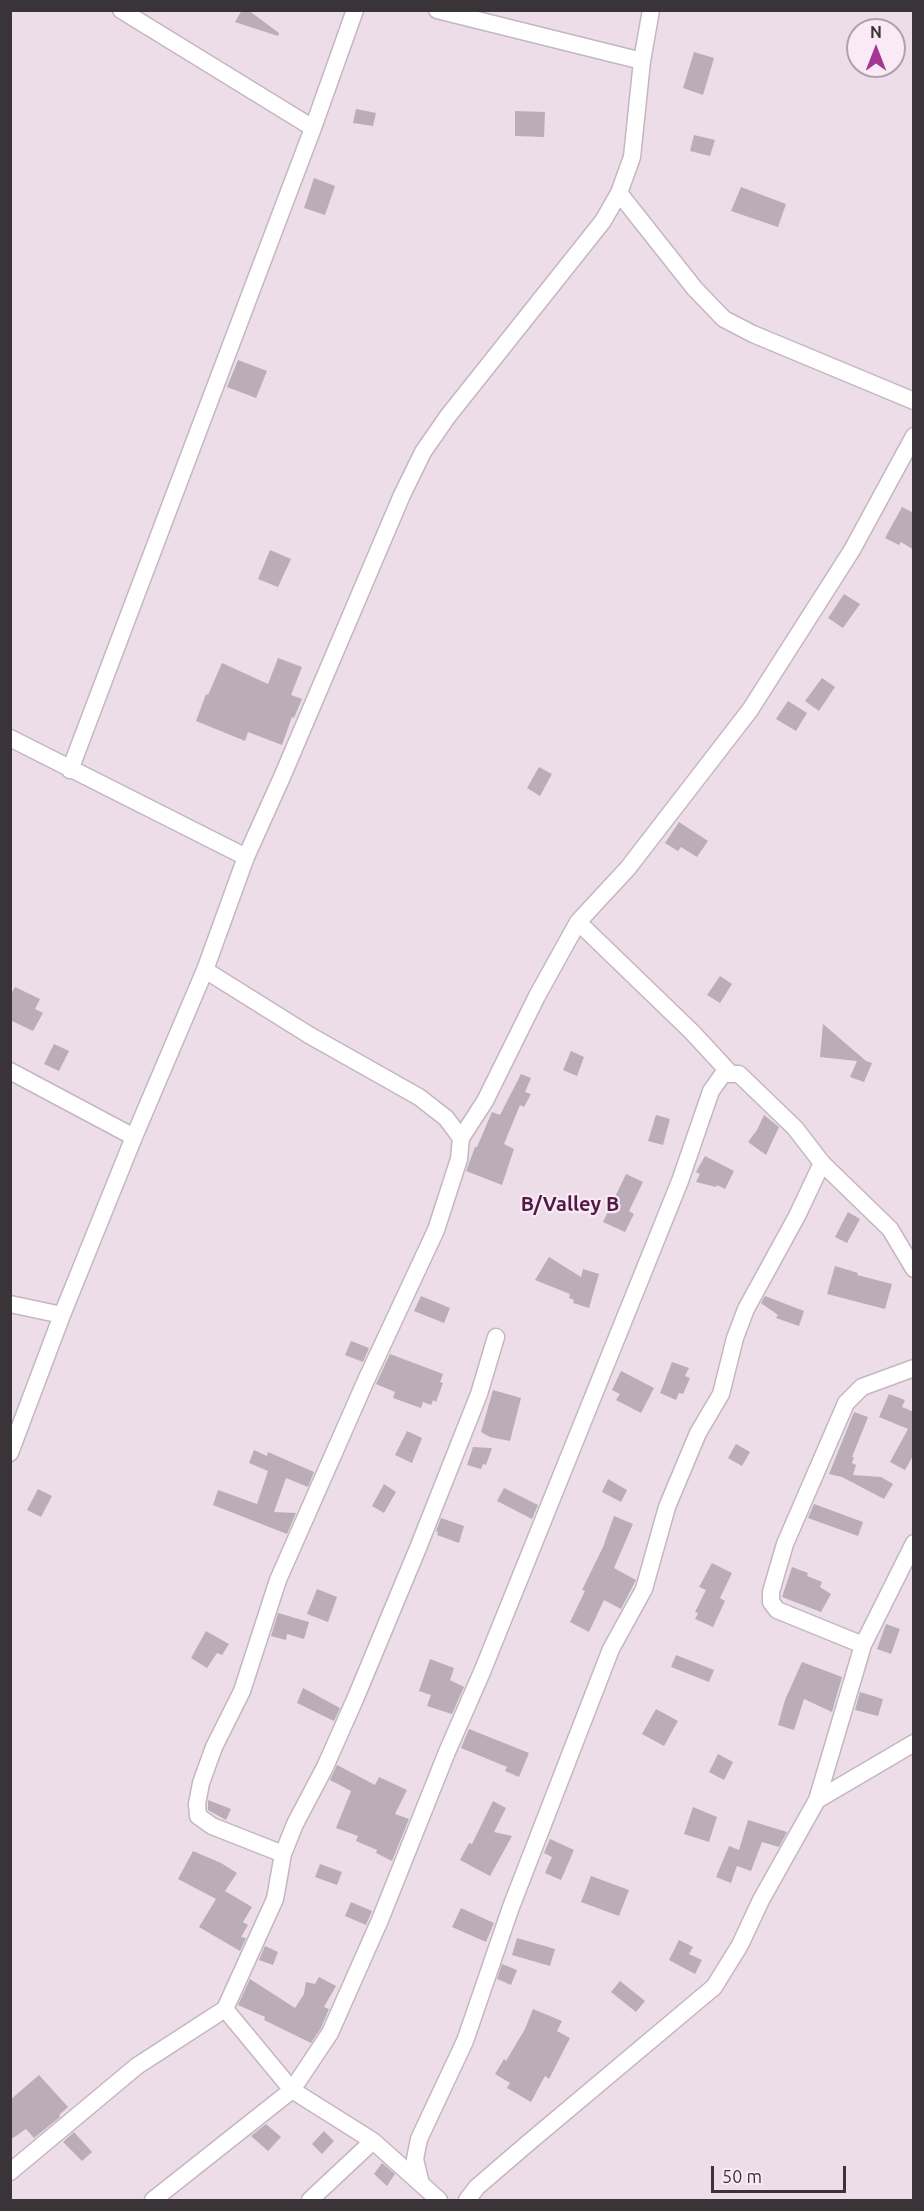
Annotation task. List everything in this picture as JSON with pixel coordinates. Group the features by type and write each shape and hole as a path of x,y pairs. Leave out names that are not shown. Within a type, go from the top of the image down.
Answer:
{"street":[{"path":"121,10 313,128"},
{"path":"70,770 313,128 355,10"},
{"path":"437,10 642,61"},
{"path":"10,1453 134,1137 205,970 246,857 402,495 423,452 448,416 603,221 619,193 632,157 642,61 651,10"},
{"path":"619,193 695,289 724,319 753,334 914,401"},
{"path":"283,1854 212,1826 198,1816 197,1804 201,1783 214,1747 242,1691 278,1580 367,1378 436,1230 459,1159 461,1138 485,1101 537,996 578,922 628,868 750,710 852,550 914,436"},
{"path":"10,738 246,857"},
{"path":"578,922 692,1032 729,1072"},
{"path":"205,970 309,1035 419,1097 446,1118 461,1138"},
{"path":"10,1071 134,1137"},
{"path":"153,2200 292,2090 330,2033 380,1920 680,1181 711,1092 723,1074 729,1072 739,1074 795,1128 822,1163 890,1229 914,1269"},
{"path":"421,2184 415,2159 419,2139 465,2041 511,1907 611,1649 644,1589 667,1507 698,1433 721,1394 735,1338 746,1309 797,1216 822,1163"},
{"path":"10,1304 62,1316"},
{"path":"10,2172 137,2066 225,2009 275,1899 283,1854 295,1824 325,1767 418,1548 479,1394 496,1337"},
{"path":"862,1645 777,1610 771,1602 771,1592 785,1544 846,1403 862,1387 914,1368"},
{"path":"467,2200 477,2187 526,2144 714,1987 740,1945 761,1900 817,1800 862,1645 909,1563 914,1543"},
{"path":"817,1800 914,1743"},
{"path":"225,2009 292,2090 373,2141 439,2200"},
{"path":"310,2200 373,2141"}],"building":[{"path":"242,10 248,10 279,33 278,36 235,22"},
{"path":"694,52 714,58 703,95 683,88"},
{"path":"356,109 376,113 373,126 353,123"},
{"path":"515,111 545,112 544,137 515,136"},
{"path":"694,135 715,140 710,156 690,151"},
{"path":"314,178 335,186 325,215 304,208"},
{"path":"741,187 786,204 778,227 731,211"},
{"path":"238,360 267,371 256,398 227,387"},
{"path":"902,507 914,513 914,550 901,542 899,545 885,538"},
{"path":"270,550 291,559 278,587 258,579"},
{"path":"844,594 860,604 843,628 828,618"},
{"path":"278,658 302,667 291,695 302,699 294,718 292,717 282,745 248,732 245,741 196,721 206,694 208,695 222,663 268,684"},
{"path":"822,678 835,687 819,711 805,701"},
{"path":"788,701 807,713 796,731 776,719"},
{"path":"539,767 552,774 540,796 527,788"},
{"path":"679,822 708,841 697,857 681,847 678,851 665,843"},
{"path":"720,976 732,984 720,1003 707,995"},
{"path":"15,987 40,999 35,1009 43,1013 33,1031 10,1020 10,996"},
{"path":"823,1024 866,1061 872,1063 864,1082 850,1077 857,1061 820,1057"},
{"path":"54,1044 69,1051 59,1071 44,1064"},
{"path":"571,1051 584,1057 577,1076 563,1070"},
{"path":"521,1074 531,1078 525,1092 531,1094 524,1107 520,1105 504,1144 514,1149 502,1185 466,1171 492,1112 500,1115"},
{"path":"656,1115 670,1119 663,1145 648,1141"},
{"path":"764,1115 779,1127 766,1155 748,1142"},
{"path":"705,1156 734,1171 725,1189 717,1185 716,1187 696,1182 700,1174 696,1172"},
{"path":"626,1174 643,1182 629,1211 634,1214 625,1232 603,1222"},
{"path":"848,1212 860,1219 847,1243 835,1237"},
{"path":"549,1257 581,1277 583,1269 599,1274 589,1308 573,1303 574,1300 569,1298 570,1294 535,1280"},
{"path":"835,1266 858,1273 857,1275 892,1284 885,1309 827,1294"},
{"path":"421,1296 450,1308 444,1323 414,1311"},
{"path":"765,1296 804,1311 799,1326 776,1318 778,1315 761,1303"},
{"path":"351,1341 369,1348 363,1362 345,1355"},
{"path":"390,1354 443,1374 440,1382 443,1383 436,1402 433,1400 431,1405 423,1402 421,1408 393,1398 395,1392 376,1384"},
{"path":"672,1362 689,1368 685,1376 690,1378 683,1394 679,1393 676,1400 660,1393"},
{"path":"621,1371 654,1388 641,1413 616,1400 620,1394 612,1390"},
{"path":"493,1390 521,1398 510,1441 490,1437 481,1432"},
{"path":"889,1394 905,1400 902,1407 914,1412 914,1454 905,1470 890,1462 908,1429 879,1417"},
{"path":"854,1412 868,1417 852,1457 854,1457 852,1463 856,1465 853,1475 881,1477 893,1484 884,1499 842,1477 829,1474"},
{"path":"407,1431 422,1438 412,1463 395,1455"},
{"path":"736,1444 750,1452 742,1466 728,1458"},
{"path":"473,1447 492,1448 486,1465 483,1464 481,1469 467,1465"},
{"path":"254,1450 267,1456 268,1452 314,1472 308,1487 286,1478 274,1512 296,1513 287,1534 213,1505 218,1490 257,1504 268,1471 249,1463"},
{"path":"608,1479 627,1490 621,1502 602,1492"},
{"path":"384,1484 396,1492 384,1513 372,1506"},
{"path":"504,1488 538,1505 532,1519 497,1501"},
{"path":"38,1489 52,1496 41,1517 27,1510"},
{"path":"814,1504 863,1522 858,1536 808,1518"},
{"path":"614,1516 633,1524 614,1568 636,1580 621,1609 604,1600 589,1632 570,1622 585,1591 582,1590 603,1547"},
{"path":"441,1518 464,1526 459,1543 437,1535 436,1531"},
{"path":"712,1563 732,1573 720,1598 725,1601 713,1627 695,1619 698,1613 695,1612 706,1590 699,1587"},
{"path":"792,1567 822,1582 820,1587 831,1594 821,1612 782,1597"},
{"path":"317,1589 337,1597 328,1622 307,1614"},
{"path":"278,1613 309,1622 304,1639 287,1634 286,1640 271,1636"},
{"path":"886,1624 900,1629 891,1654 877,1649"},
{"path":"206,1631 229,1644 222,1655 217,1653 207,1668 191,1658"},
{"path":"676,1655 714,1670 709,1682 671,1667"},
{"path":"430,1659 454,1668 450,1680 464,1687 452,1714 427,1706 431,1695 419,1691"},
{"path":"802,1662 842,1677 832,1712 804,1699 794,1730 778,1725 785,1700"},
{"path":"303,1688 340,1708 334,1721 297,1703"},
{"path":"860,1692 883,1699 878,1716 855,1710"},
{"path":"656,1709 678,1721 664,1746 642,1734"},
{"path":"469,1729 529,1753 519,1777 505,1771 507,1767 461,1748"},
{"path":"718,1754 733,1762 724,1780 709,1772"},
{"path":"337,1765 375,1785 379,1777 407,1790 395,1814 409,1819 392,1861 376,1853 377,1850 356,1841 358,1836 336,1828 351,1791 330,1780"},
{"path":"208,1800 231,1809 226,1820 208,1810"},
{"path":"493,1801 506,1808 494,1832 512,1836 490,1876 460,1860 469,1843 472,1844"},
{"path":"693,1807 717,1817 709,1842 684,1834"},
{"path":"748,1820 787,1832 779,1847 762,1842 751,1871 737,1866 731,1883 716,1877 729,1846 739,1850"},
{"path":"550,1839 574,1850 561,1880 545,1873 552,1857 544,1853"},
{"path":"193,1851 237,1873 225,1891 252,1907 243,1922 248,1925 241,1937 246,1938 240,1951 199,1927 216,1899 178,1879"},
{"path":"320,1864 342,1872 337,1885 315,1877"},
{"path":"591,1876 629,1890 619,1916 581,1902"},
{"path":"351,1902 372,1911 366,1925 345,1916"},
{"path":"461,1908 494,1923 486,1942 452,1927"},
{"path":"517,1938 555,1949 550,1966 512,1955"},
{"path":"679,1940 693,1947 689,1954 702,1960 695,1974 669,1960"},
{"path":"265,1946 278,1952 273,1965 259,1960"},
{"path":"502,1964 517,1970 511,1985 497,1979"},
{"path":"319,1977 336,1986 324,2007 329,2009 321,2028 311,2043 264,2020 265,2017 238,2005 250,1979 295,2008 304,1994 306,1982 315,1984"},
{"path":"620,1981 645,2001 636,2012 611,1992"},
{"path":"533,2009 562,2021 557,2031 570,2038 549,2079 545,2076 531,2102 507,2088 510,2083 495,2074 504,2059 506,2061 525,2029"},
{"path":"39,2075 68,2107 59,2115 60,2117 34,2138 26,2129 10,2140 10,2100"},
{"path":"266,2124 281,2137 268,2151 251,2136"},
{"path":"324,2131 334,2141 322,2154 312,2144"},
{"path":"74,2132 92,2152 82,2161 63,2142"},
{"path":"382,2163 395,2174 387,2186 374,2174"}],"district":[{"name":"B/Valley B","path":"570,1204"}]}
